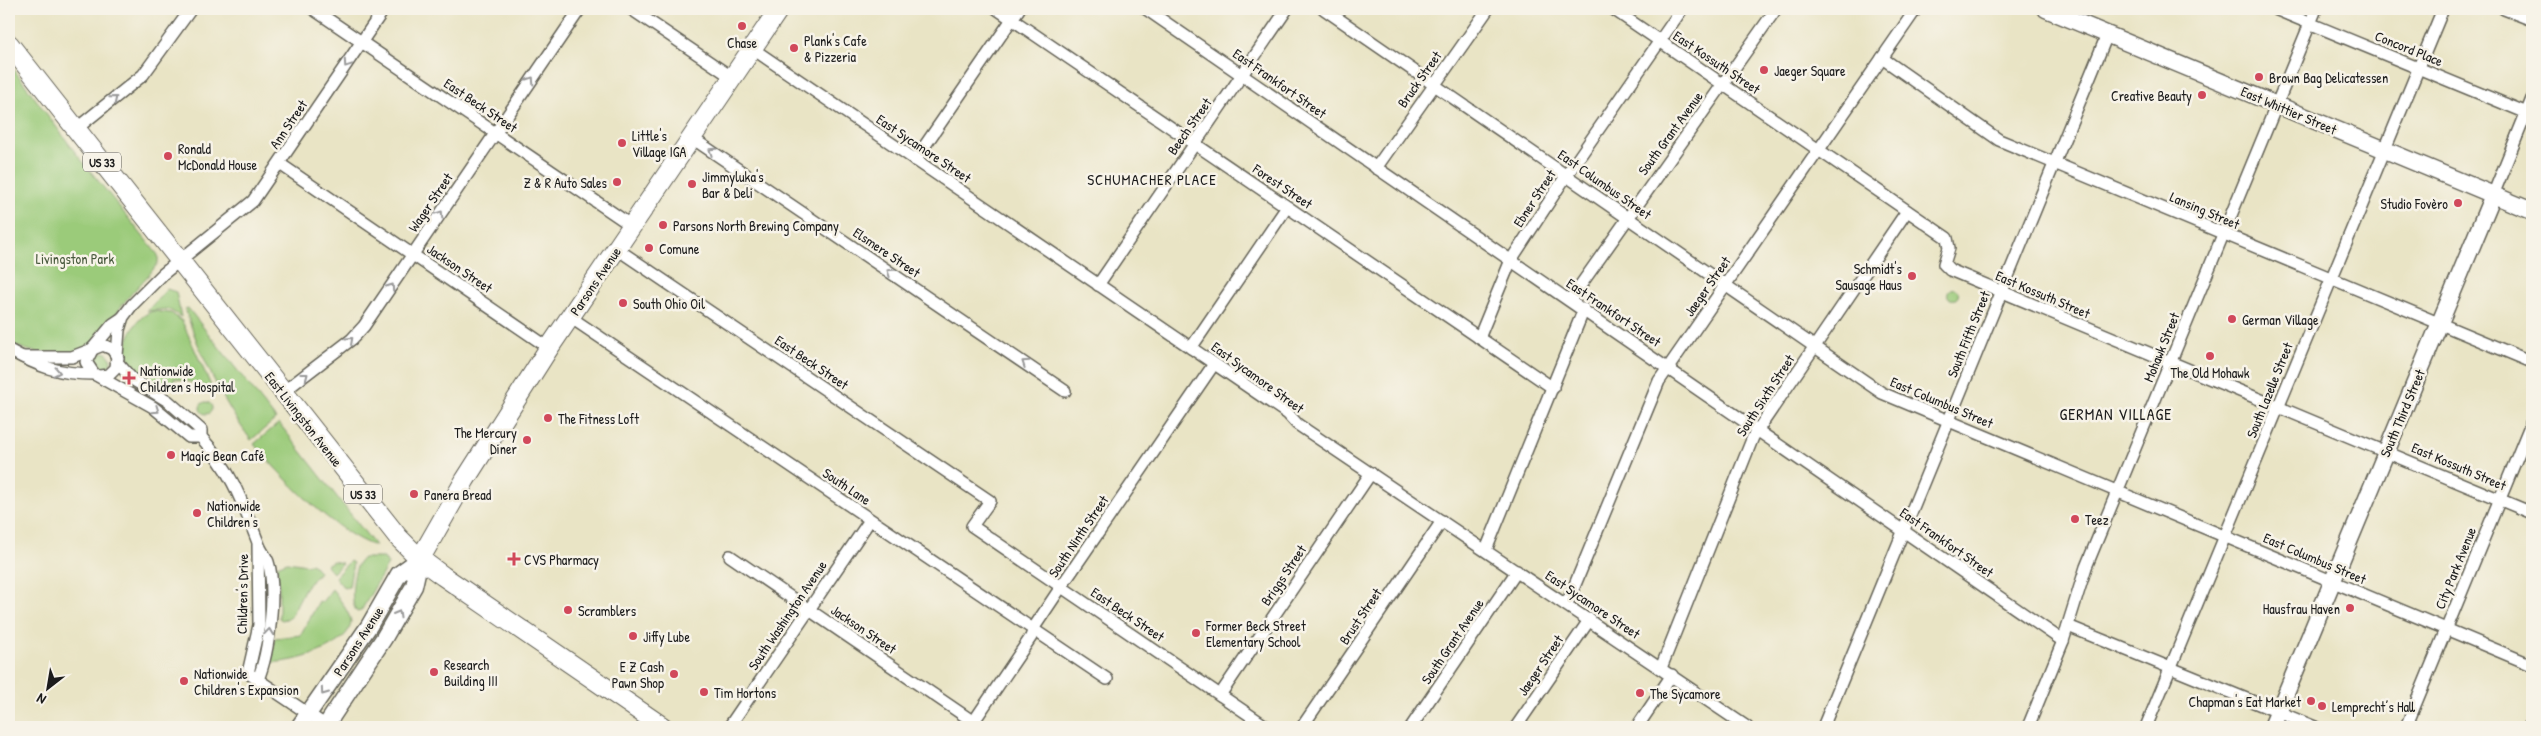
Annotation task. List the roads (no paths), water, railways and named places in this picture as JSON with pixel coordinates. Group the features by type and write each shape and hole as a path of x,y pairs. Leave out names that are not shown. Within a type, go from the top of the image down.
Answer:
{"main road":[{"name":"Parsons Avenue","path":"420,559 465,480 549,348 780,9"},
{"name":"East Livingston Avenue","path":"9,44 398,537 420,559 663,727"}],"street":[{"path":"76,129 143,76 191,9"},
{"name":"East Beck Street","path":"313,9 632,226"},
{"name":"Ann Street","path":"94,348 141,295 254,201 384,9"},
{"name":"Wager Street","path":"283,392 352,339 364,326 580,9"},
{"path":"631,9 733,78"},
{"name":"Forest Street","path":"997,9 1552,388"},
{"path":"915,160 1019,9"},
{"name":"East Frankfort Street","path":"1146,9 1584,309 2063,641"},
{"name":"Beech Street","path":"1098,285 1287,9"},
{"name":"East Columbus Street","path":"1324,9 1882,393 2532,665"},
{"name":"Bruck Street","path":"1376,168 1433,84 1488,9"},
{"name":"East Kossuth Street","path":"1613,9 1947,238 1949,248 1944,264 1950,270 2001,293 2532,513"},
{"name":"Ebner Street","path":"1479,338 1512,260 1566,176 1682,9"},
{"name":"South Grant Avenue","path":"1570,300 1776,9"},
{"name":"Jaeger Street","path":"1567,604 1660,381 1916,9"},
{"name":"East Whittier Street","path":"2046,9 2532,211"},
{"name":"Concord Place","path":"2275,9 2530,114"},
{"name":"Mohawk Street","path":"2028,727 2063,641 2086,567 2316,9"},
{"name":"South Lazelle Street","path":"2146,727 2443,9"},
{"path":"2504,9 2532,20"},
{"name":"South Fifth Street","path":"1823,727 2107,35"},
{"name":"East Sycamore Street","path":"753,49 1191,348 1370,473 1590,619 1747,727"},
{"name":"Lansing Street","path":"1882,58 1994,137 2532,362"},
{"name":"South Third Street","path":"2275,720 2493,195 2530,114 2532,99"},
{"name":"Elsmere Street","path":"692,138 1065,391"},
{"name":"Jackson Street","path":"280,164 549,348"},
{"path":"1191,348 1287,207"},
{"name":"South Sixth Street","path":"1661,668 1758,430 1907,211"},
{"name":"East Beck Street","path":"617,249 990,501 972,526 1267,727"},
{"path":"1486,550 1584,309"},
{"path":"9,350 37,366 52,371 96,375 113,372 118,361 119,330 123,317"},
{"name":"South Lane","path":"570,317 1107,679"},
{"path":"23,357 61,359 82,354 94,348 108,346 118,361"},
{"path":"94,348 86,362 96,375 153,408 190,437 202,437"},
{"name":"Children's Drive","path":"118,361 132,379 168,402 201,430 202,437 239,492 258,544 268,562 270,615 267,647 253,676 304,720"},
{"name":"South Ninth Street","path":"975,726 1061,587 1214,364"},
{"name":"City Park Avenue","path":"2406,727 2532,421"},
{"name":"Briggs Street","path":"1220,695 1370,473"},
{"name":"South Washington Avenue","path":"729,727 870,520"},
{"name":"Brust Street","path":"1302,727 1442,521"},
{"name":"Jackson Street","path":"730,556 975,726"},
{"name":"Parsons Avenue","path":"304,720 369,626 399,574 420,559"},
{"name":"Parsons Avenue","path":"326,727 384,638 414,586 420,559"},
{"name":"South Grant Avenue","path":"1411,727 1517,571"},
{"name":"Jaeger Street","path":"1516,727 1590,619"},
{"path":"2068,626 2170,667 2275,720 2315,727"},
{"path":"1637,727 1672,675"},
{"path":"2529,727 2532,719"},
{"path":"304,720 326,727"}],"place":[{"name":"Chase","path":"742,26"},
{"name":"Plank's Cafe & Pizzeria","path":"794,48"},
{"name":"Jaeger Square","path":"1764,70"},
{"name":"Brown Bag Delicatessen","path":"2259,77"},
{"name":"Creative Beauty","path":"2202,95"},
{"name":"Little's Village IGA","path":"622,143"},
{"name":"Ronald McDonald House","path":"168,156"},
{"name":"Z & R Auto Sales","path":"617,182"},
{"name":"Jimmyluka's Bar & Deli","path":"692,184"},
{"name":"Studio Fovèro","path":"2458,203"},
{"name":"Parsons North Brewing Company","path":"663,225"},
{"name":"Comune","path":"649,248"},
{"name":"Schmidt's Sausage Haus","path":"1912,276"},
{"name":"South Ohio Oil","path":"623,303"},
{"name":"German Village","path":"2232,319"},
{"name":"The Old Mohawk","path":"2210,356"},
{"name":"Nationwide Children's Hospital","path":"129,378"},
{"name":"The Fitness Loft","path":"548,418"},
{"name":"The Mercury Diner","path":"527,440"},
{"name":"Magic Bean Café","path":"171,455"},
{"name":"Panera Bread","path":"414,494"},
{"name":"Nationwide Children's","path":"197,513"},
{"name":"Teez","path":"2075,519"},
{"name":"CVS Pharmacy","path":"514,559"},
{"name":"Hausfrau Haven","path":"2350,608"},
{"name":"Scramblers","path":"568,610"},
{"name":"Former Beck Street Elementary School","path":"1196,633"},
{"name":"Jiffy Lube","path":"633,636"},
{"name":"Research Building III","path":"434,672"},
{"name":"E Z Cash Pawn Shop","path":"674,674"},
{"name":"Nationwide Children's Expansion","path":"184,681"},
{"name":"Tim Hortons","path":"704,692"},
{"name":"The Sycamore","path":"1640,693"},
{"name":"Chapman's Eat Market","path":"2311,701"},
{"name":"Lemprecht’s Hall","path":"2322,706"}],"district":[{"name":"SCHUMACHER PLACE","path":"1152,179"},
{"name":"GERMAN VILLAGE","path":"2116,414"}],"park label":[{"name":"Livingston Park","path":"75,258"}]}
